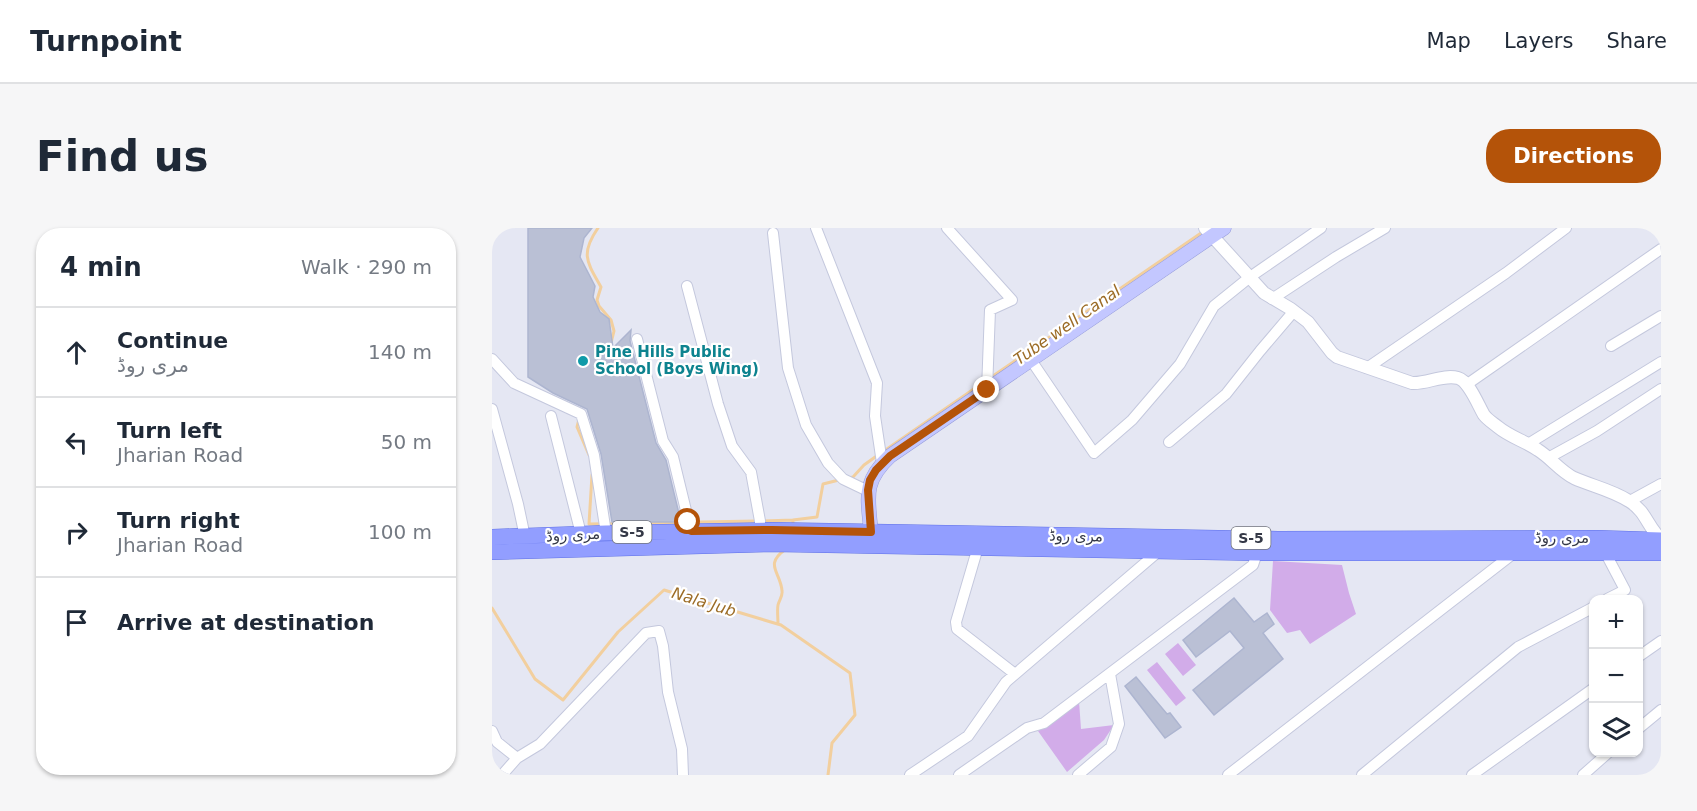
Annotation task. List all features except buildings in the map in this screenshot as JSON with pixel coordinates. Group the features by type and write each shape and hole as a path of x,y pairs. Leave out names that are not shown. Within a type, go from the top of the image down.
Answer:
{"main road":[{"path":"871,532 868,490 870,480 882,463 1214,231"},
{"name":"مری روڈ","path":"493,547 518,537 606,533 659,539 691,531 978,547 1027,541 1340,546 1515,553 1661,553"},
{"name":"مری روڈ","path":"842,538 871,532 1159,551 1257,553 1340,546 1576,537 1661,539"},
{"name":"مری روڈ","path":"493,547 768,535"}],"street":[{"path":"816,228 877,383 875,416 882,463"},
{"path":"947,228 1012,300 990,310 987,390"},
{"path":"1031,360 1094,453 1132,420 1180,364 1214,306 1250,277 1321,228"},
{"path":"1272,299 1385,228"},
{"path":"1367,368 1506,273 1566,228"},
{"path":"1214,231 1264,293 1308,322 1332,353 1344,360 1412,382 1420,383 1451,378 1461,380 1491,422 1528,444 1564,472 1630,501 1643,512 1652,531 1661,539"},
{"path":"773,233 788,368 806,425 828,464 843,479 868,490"},
{"path":"1466,385 1661,249"},
{"path":"687,286 718,404 732,446 751,472 760,521 768,535"},
{"path":"1169,442 1226,394 1294,311"},
{"path":"1611,346 1661,316"},
{"path":"637,339 663,441 673,457 691,531"},
{"path":"492,359 514,383 579,413 594,455 606,533"},
{"path":"1528,444 1661,362"},
{"path":"1548,458 1661,389"},
{"path":"492,409 518,504 518,537 492,532"},
{"path":"551,416 581,534"},
{"path":"1630,501 1661,484"},
{"path":"978,547 956,622 957,628 1015,674"},
{"path":"910,775 968,736 1006,682 1159,551"},
{"path":"1605,552 1625,590 1616,595"},
{"path":"959,775 1027,728 1044,723 1110,674 1253,565 1257,553"},
{"path":"1228,775 1515,553"},
{"path":"1362,775 1518,647 1589,609"},
{"path":"502,775 517,758 540,744 646,633 659,631 668,692 682,749 683,775"},
{"path":"1643,654 1661,641"},
{"path":"1078,775 1110,747 1119,724 1110,674"},
{"path":"1472,775 1589,691"},
{"path":"1643,725 1661,710"},
{"path":"492,731 495,743 517,758"},
{"path":"1582,775 1604,757"}],"shaded area":[{"path":"1273,561 1342,565 1356,614 1310,644 1300,630 1287,633 1270,610"},
{"path":"1178,643 1196,665 1183,676 1165,654"},
{"path":"1157,662 1186,698 1176,706 1147,670"},
{"path":"1079,701 1081,729 1114,725 1104,740 1067,772 1038,731 1052,723"}],"waterway":[{"path":"598,228 587,252 589,264 601,287 597,300 599,306 611,320 614,331 611,343"},
{"name":"Tube well Canal","path":"990,378 1204,231"},
{"name":"Tube well Canal","path":"884,451 984,382"},
{"path":"579,419 577,427 589,455"},
{"name":"Tube well Canal","path":"849,478 878,455"},
{"path":"592,475 589,524 756,521"},
{"name":"Tube well Canal","path":"793,520 817,517 823,484 839,480"},
{"path":"763,521 793,520 793,525"},
{"path":"778,624 778,607 782,593 774,564 786,549"},
{"name":"Nala Jub","path":"492,608 535,679 563,700 618,632 664,590 781,625 850,673 855,715 832,743 828,775"}],"place":[{"name":"Pine Hills Public School (Boys Wing)","path":"583,361"}],"route":[{"path":"688,522 691,531 871,532 868,490 870,480 876,470 890,456 987,390"}]}
